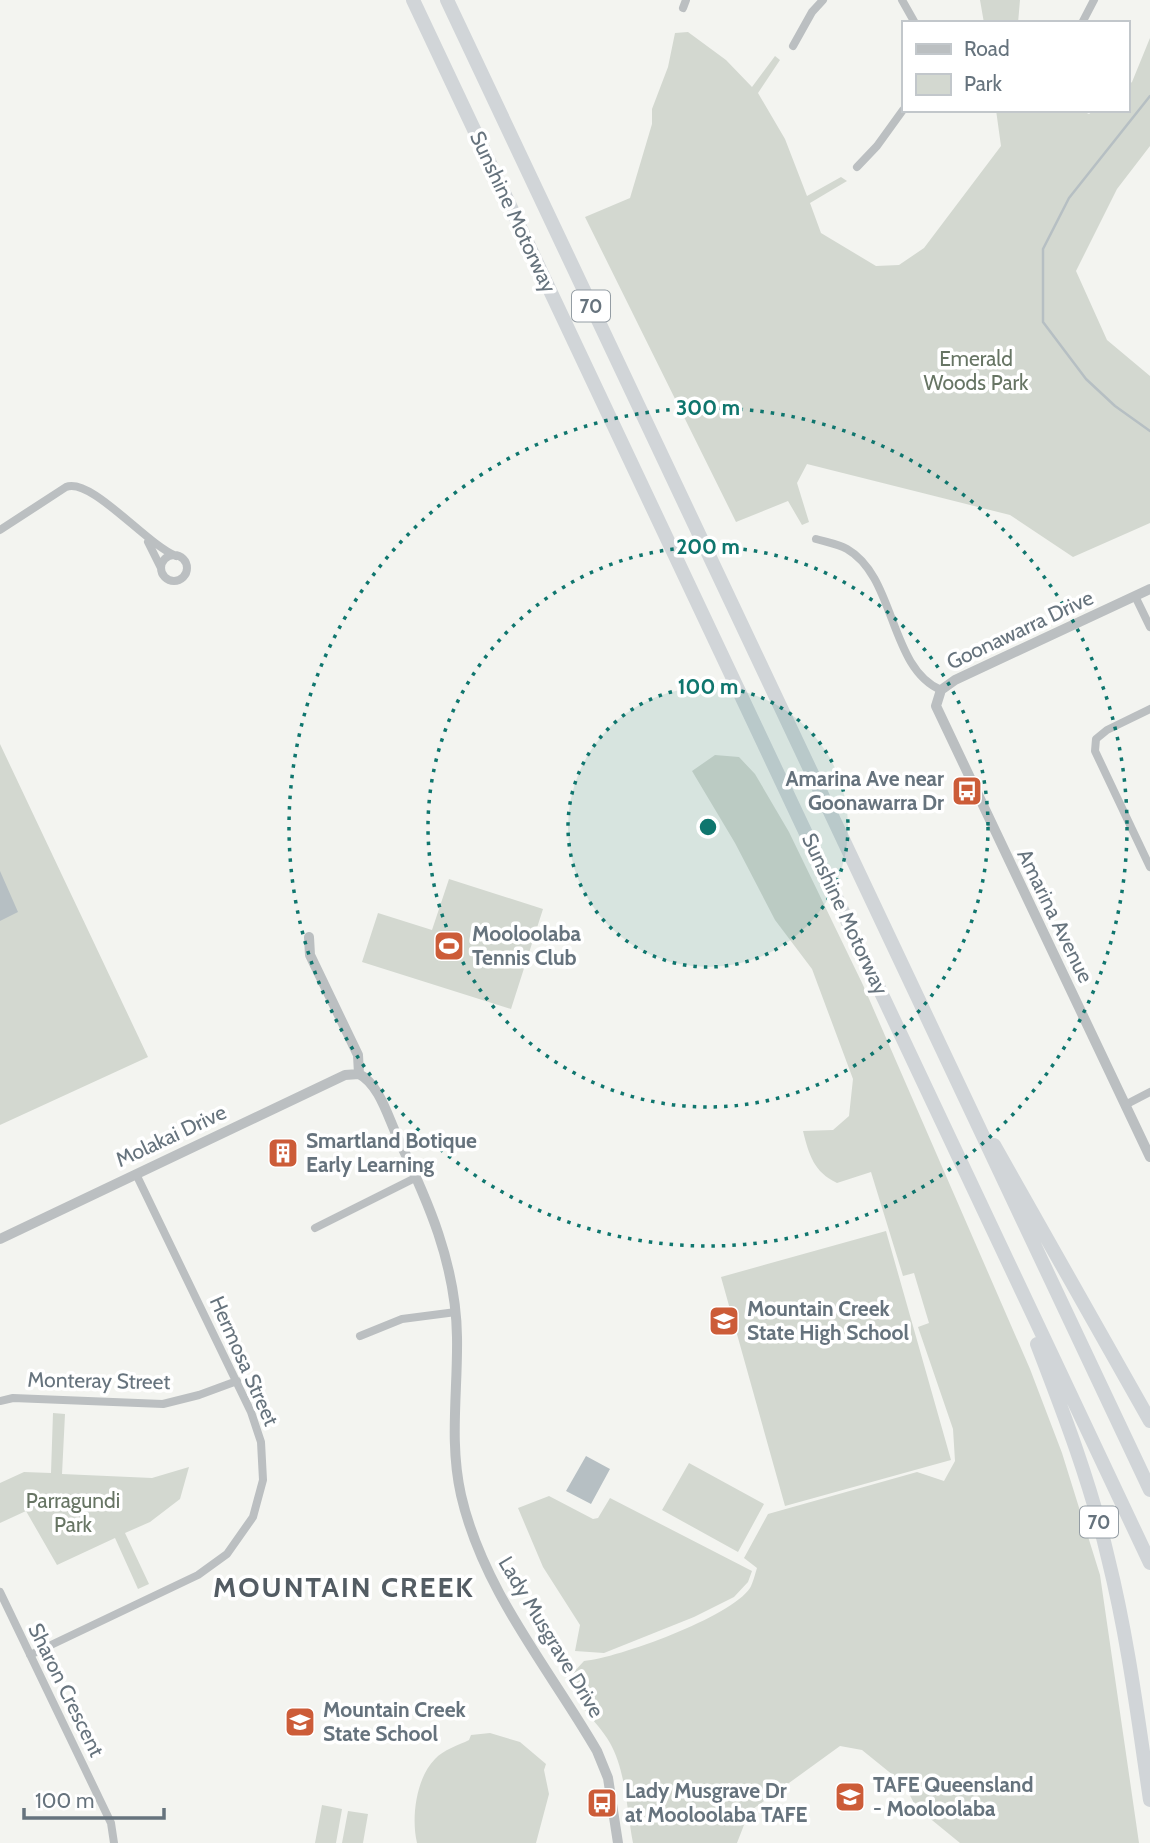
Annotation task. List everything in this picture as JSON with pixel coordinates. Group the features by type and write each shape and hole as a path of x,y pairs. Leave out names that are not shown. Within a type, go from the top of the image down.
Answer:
{"highway":[{"name":"Sunshine Motorway","path":"413,0 1150,1563"},
{"name":"Sunshine Motorway","path":"447,0 1150,1490"},
{"name":"70","path":"984,1139 999,1148 1150,1421"},
{"name":"70","path":"1036,1322 1036,1341 1082,1464 1108,1556 1130,1663 1150,1800"}],"street":[{"path":"793,46 812,12 823,0"},
{"path":"902,0 914,21"},
{"path":"1083,21 1094,0"},
{"path":"857,167 877,146 902,111"},
{"path":"1,530 66,487 77,485 91,491 146,539 186,564 185,576 172,581 162,571 146,539"},
{"name":"Goonawarra Drive","path":"816,538 848,550 865,567 879,589 901,640 922,678 941,690 955,680 1150,589"},
{"path":"162,571 165,560 176,556"},
{"path":"1135,596 1150,627"},
{"name":"Amarina Avenue","path":"941,690 936,706 940,721 1150,1157"},
{"path":"1150,709 1107,730 1096,739 1095,751 1150,867"},
{"name":"Lady Musgrave Drive","path":"309,937 310,955 358,1055 359,1074 373,1086 417,1177 441,1235 456,1312 453,1422 456,1460 461,1495 475,1542 499,1595 597,1751 608,1779 618,1843"},
{"name":"Molakai Drive","path":"0,1239 345,1075 359,1074"},
{"path":"1125,1105 1150,1092"},
{"name":"Hermosa Street","path":"30,1655 198,1576 221,1560 238,1541 256,1510 264,1466 258,1432 237,1381 136,1174"},
{"path":"315,1228 417,1177"},
{"path":"360,1336 402,1319 456,1312"},
{"name":"Monteray Street","path":"0,1401 13,1398 163,1404 237,1381"},
{"name":"Sharon Crescent","path":"0,1592 111,1823 114,1843"}],"green space":[{"path":"980,0 1020,0 1018,21 984,21"},
{"name":"Emerald Woods Park","path":"688,32 726,60 752,87 775,56 780,60 758,93 785,139 807,196 841,177 847,181 810,203 821,233 876,266 899,265 924,248 1001,146 996,112 1129,112 1129,84 1150,38 1150,146 1117,189 1076,271 1107,340 1150,376 1150,523 1073,557 1010,515 807,464 797,483 809,522 802,525 788,501 736,522 585,217 630,198 652,124 652,109 668,67 675,33"},
{"path":"0,744 148,1057 0,1125"},
{"path":"715,755 739,757 755,774 789,832 863,985 1030,1369 1062,1453 1100,1575 1139,1843 960,1843 916,1807 904,1784 862,1750 840,1746 749,1812 737,1843 633,1843 620,1766 610,1743 575,1694 572,1674 584,1661 622,1652 673,1634 721,1611 739,1599 750,1588 757,1568 744,1558 768,1514 917,1472 944,1481 955,1461 953,1429 918,1327 929,1323 914,1273 903,1276 871,1172 837,1183 818,1168 808,1148 803,1131 833,1130 849,1116 853,1079 812,969 775,920 735,843 692,771"},
{"name":"Mooloolaba Tennis Club","path":"449,879 543,909 511,1009 362,962 378,913 432,930"},
{"path":"886,1231 951,1460 785,1506 721,1277"},
{"name":"Parragundi Park","path":"53,1413 65,1414 62,1474 152,1478 189,1467 180,1499 150,1522 125,1533 149,1584 138,1589 115,1538 57,1565 26,1511 0,1523 0,1483 24,1472 51,1473"},
{"path":"689,1463 764,1504 738,1552 662,1510"},
{"path":"549,1496 593,1519 598,1518 610,1498 752,1571 748,1582 734,1597 694,1617 604,1653 575,1651 580,1625 543,1567 518,1508"},
{"path":"490,1733 520,1742 546,1764 544,1770 549,1794 536,1843 417,1843 415,1810 419,1787 429,1767 438,1756 469,1740 471,1735"},
{"path":"322,1805 342,1809 336,1843 315,1843"},
{"path":"348,1811 368,1814 363,1843 342,1843"}],"shaded area":[{"path":"0,871 18,912 0,921"},
{"path":"586,1456 610,1469 591,1504 566,1491"}],"waterway":[{"path":"1150,96 1069,198 1043,249 1043,322 1086,379 1115,406 1150,431"}],"place":[{"name":"Amarina Ave near Goonawarra Dr","path":"967,791"},
{"name":"Mooloolaba Tennis Club","path":"449,946"},
{"name":"Smartland Botique Early Learning","path":"283,1153"},
{"name":"Mountain Creek State High School","path":"724,1321"},
{"name":"Mountain Creek State School","path":"300,1722"},
{"name":"TAFE Queensland - Mooloolaba","path":"850,1797"},
{"name":"Lady Musgrave Dr at Mooloolaba TAFE","path":"602,1803"}],"district":[{"name":"MOUNTAIN CREEK","path":"344,1587"}]}
